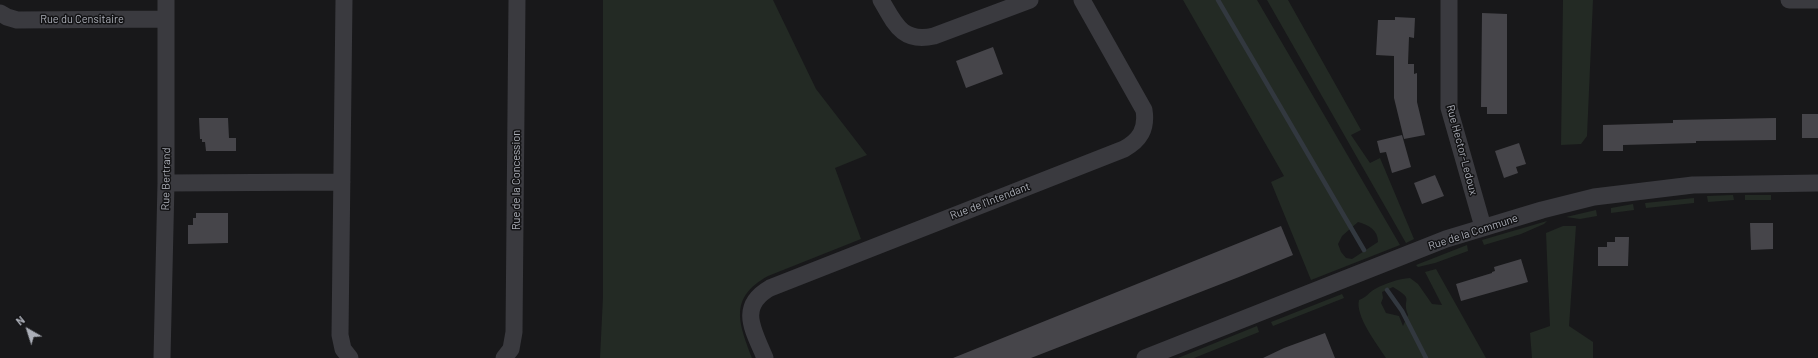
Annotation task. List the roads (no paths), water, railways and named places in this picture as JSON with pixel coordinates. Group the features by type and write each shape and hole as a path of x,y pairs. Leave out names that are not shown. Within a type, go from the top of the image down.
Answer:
{"street":[{"name":"Rue Bertrand","path":"162,358 166,183 166,0"},
{"path":"344,0 340,336 343,349 350,358"},
{"name":"Rue de la Concession","path":"504,358 511,349 514,332 517,0"},
{"path":"881,0 897,27 903,32 918,38 934,36 1030,0"},
{"name":"Rue de l'Intendant","path":"765,358 752,325 750,310 757,298 770,288 1134,144 1139,138 1145,125 1144,110 1082,0"},
{"name":"Rue Hector-Ledoux","path":"1449,0 1449,108 1483,227"},
{"path":"1788,0 1818,0"},
{"name":"Rue du Censitaire","path":"0,13 17,20 165,19"},
{"path":"166,183 342,182"},
{"name":"Rue de la Commune","path":"1145,358 1441,242 1483,227 1562,205 1602,196 1711,183 1818,183"}],"waterway":[{"path":"1218,0 1364,250"},
{"path":"1387,290 1402,311 1426,358"}]}
